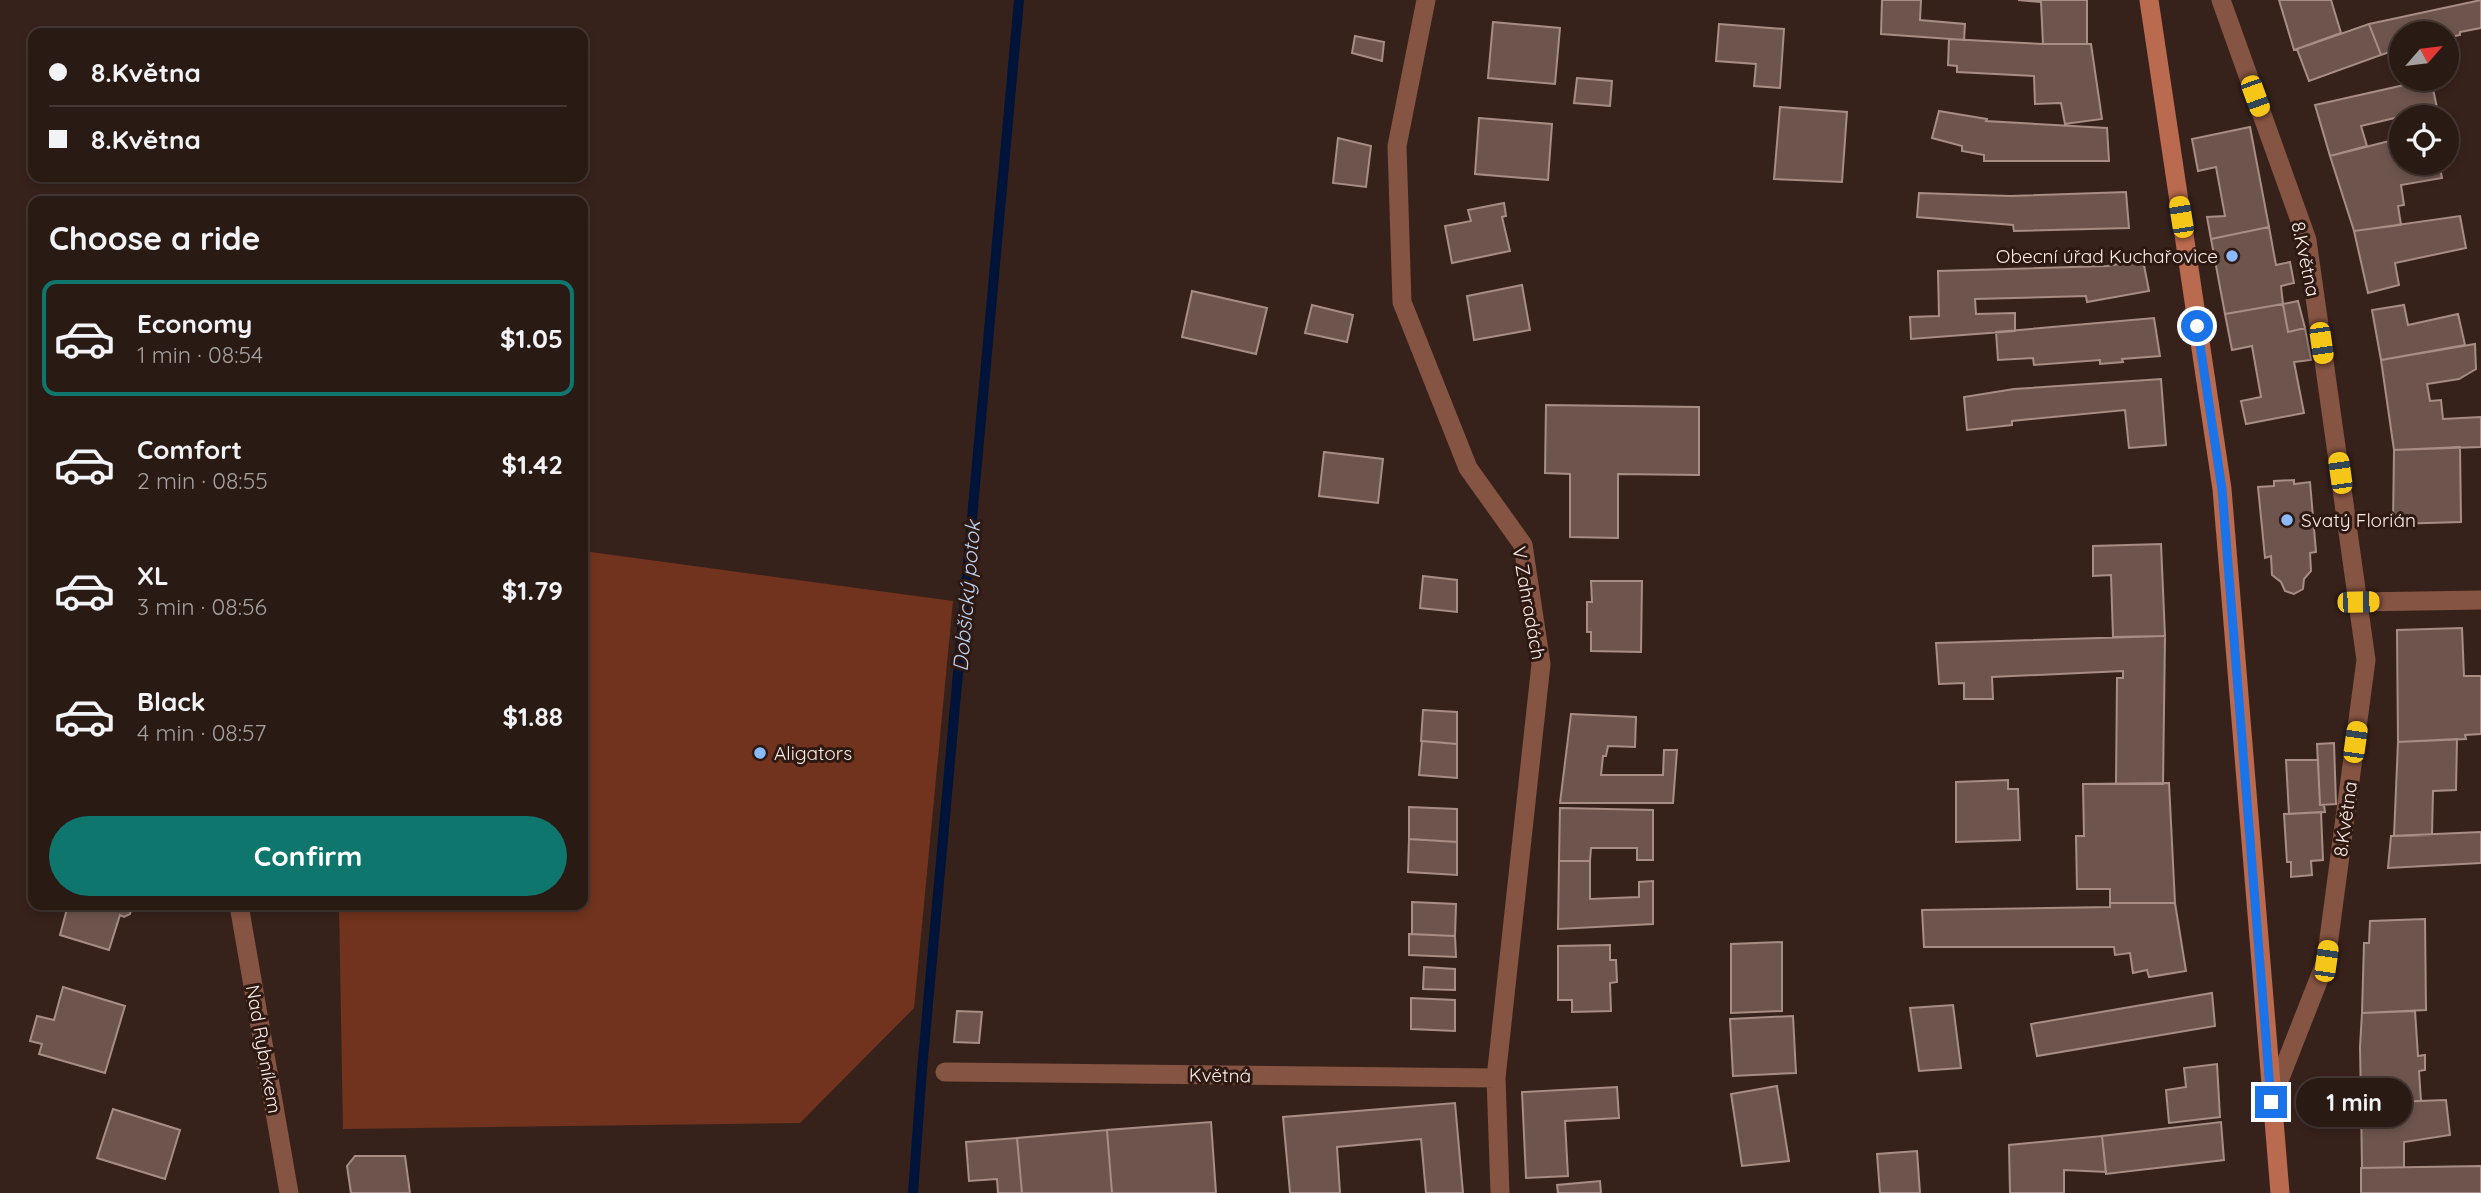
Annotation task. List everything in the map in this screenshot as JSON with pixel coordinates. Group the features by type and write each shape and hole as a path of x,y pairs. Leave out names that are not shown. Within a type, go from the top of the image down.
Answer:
{"main road":[{"name":"8.Května","path":"2149,0 2222,489 2280,1193"}],"street":[{"name":"V Zahradách","path":"1426,0 1397,146 1402,302 1468,468 1523,545 1541,664 1496,1078 1500,1193"},
{"name":"8.Května","path":"2221,0 2307,240 2366,660 2326,961 2271,1102"},
{"path":"2358,602 2481,600"},
{"name":"Nad Rybníkem","path":"240,910 289,1193"},
{"name":"Květná","path":"945,1072 1496,1078"}],"shaded area":[{"name":"Aligators","path":"588,552 953,601 914,1008 800,1123 343,1129 339,910 588,910"}],"building":[{"path":"1882,0 1921,0 1920,20 1965,24 1964,40 1881,34"},
{"path":"2018,0 2087,0 2087,44 2043,44 2041,2"},
{"path":"2279,0 2331,0 2341,33 2294,50"},
{"path":"2481,0 2481,28 2460,32 2460,35 2459,21 2389,21 2389,52 2381,55 2369,24"},
{"path":"1493,22 1560,28 1555,84 1488,78"},
{"path":"1719,24 1784,29 1780,88 1754,86 1756,64 1716,61"},
{"path":"2369,24 2381,55 2309,81 2297,49"},
{"path":"1355,36 1384,42 1382,61 1352,53"},
{"path":"1949,39 2091,44 2102,119 2065,124 2061,103 2035,104 2034,76 1957,72 1957,66 1948,65"},
{"path":"1577,78 1612,81 1610,106 1574,103"},
{"path":"2389,88 2389,91 2433,91 2436,105 2389,105 2389,119 2361,126 2367,146 2330,156 2315,105"},
{"path":"1780,107 1847,112 1842,182 1774,179"},
{"path":"1939,111 1987,119 1986,121 2107,128 2109,161 1984,161 1984,155 1962,151 1962,146 1932,138"},
{"path":"1479,118 1552,124 1548,180 1475,174"},
{"path":"2250,127 2269,227 2211,239 2207,217 2225,216 2216,167 2198,171 2192,139"},
{"path":"1338,138 1371,146 1366,187 1333,183"},
{"path":"2389,141 2389,175 2441,175 2442,178 2401,185 2404,205 2398,206 2401,225 2354,231 2330,156"},
{"path":"2126,192 2129,228 2014,231 2013,225 1917,217 1919,193 2010,196"},
{"path":"1504,203 1506,216 1502,217 1510,251 1452,263 1445,226 1471,221 1468,210"},
{"path":"2460,216 2466,248 2395,263 2399,285 2368,293 2354,231"},
{"path":"2269,227 2276,265 2290,262 2294,283 2281,286 2283,304 2225,314 2211,239"},
{"path":"2143,260 2149,291 2087,302 2086,296 1975,299 1976,314 2015,313 2015,331 1911,339 1910,317 1939,316 1938,271 2107,266"},
{"path":"1522,285 1530,330 1474,340 1467,296"},
{"path":"1192,291 1267,308 1256,354 1182,337"},
{"path":"2298,301 2305,328 2288,332 2283,304"},
{"path":"2283,304 2288,332 2305,328 2311,360 2294,362 2304,413 2246,424 2241,401 2261,397 2252,346 2232,350 2225,314"},
{"path":"1312,305 1353,315 1347,342 1305,333"},
{"path":"2404,305 2408,325 2458,314 2465,345 2381,360 2372,310"},
{"path":"2154,318 2160,356 2100,364 2100,360 2034,365 2033,358 1998,360 1996,332"},
{"path":"2475,344 2476,369 2459,379 2427,384 2430,401 2441,400 2443,419 2481,417 2481,447 2394,450 2381,360"},
{"path":"2161,379 2166,445 2129,448 2125,410 2012,421 2012,425 1967,430 1964,397 2014,389"},
{"path":"1546,405 1699,407 1699,475 1618,474 1618,538 1570,537 1570,474 1545,473"},
{"path":"2460,447 2461,522 2393,524 2394,450"},
{"path":"1324,452 1383,459 1378,503 1319,496"},
{"name":"Svatý Florián","path":"2294,480 2294,484 2310,482 2316,552 2310,553 2311,571 2304,579 2303,589 2294,594 2285,591 2281,582 2272,575 2271,556 2265,558 2258,487 2274,486 2274,481"},
{"path":"2161,544 2165,636 2113,637 2111,575 2093,576 2093,546"},
{"path":"1423,576 1457,580 1457,612 1420,608"},
{"path":"1591,581 1642,581 1641,652 1591,651 1591,632 1587,632 1587,602 1592,602"},
{"path":"2462,628 2464,676 2481,676 2481,734 2465,735 2466,739 2398,742 2397,630"},
{"path":"2165,636 2163,784 2116,784 2117,678 2123,678 2123,671 1992,677 1993,699 1964,699 1964,683 1939,684 1936,643"},
{"path":"1423,710 1457,712 1457,744 1421,741"},
{"path":"1571,714 1636,717 1635,747 1608,746 1606,756 1603,756 1601,775 1663,775 1664,750 1677,750 1673,803 1560,803"},
{"path":"2457,739 2456,790 2433,791 2432,835 2394,836 2398,742"},
{"path":"1422,741 1457,744 1457,778 1419,775"},
{"path":"2334,743 2336,804 2320,805 2317,744"},
{"path":"2286,760 2318,760 2320,805 2324,805 2325,812 2289,814"},
{"path":"2008,780 2008,789 2018,789 2020,840 1956,842 1956,782"},
{"path":"2169,783 2175,903 2110,903 2110,889 2077,889 2076,836 2084,836 2083,784"},
{"path":"1409,807 1457,809 1457,842 1409,839"},
{"path":"1560,808 1653,810 1653,860 1637,860 1637,848 1591,848 1590,861 1559,861"},
{"path":"2321,812 2323,860 2311,861 2312,875 2291,877 2291,862 2287,862 2284,814"},
{"path":"2481,832 2481,863 2388,868 2391,836"},
{"path":"1409,839 1457,842 1457,875 1408,872"},
{"path":"1559,861 1590,861 1590,899 1639,897 1639,882 1653,881 1653,924 1558,929"},
{"path":"1412,902 1456,904 1455,936 1412,934"},
{"path":"2110,903 2175,903 2186,971 2149,977 2147,970 2133,973 2130,953 2115,955 2114,947 1924,947 1922,910 2110,907"},
{"path":"67,910 131,910 130,914 124,917 120,915 109,950 60,935"},
{"path":"2425,919 2426,1010 2362,1013 2364,943 2369,943 2370,921"},
{"path":"1409,934 1455,936 1456,957 1409,955"},
{"path":"1782,942 1782,1011 1731,1013 1731,944"},
{"path":"1610,945 1610,960 1616,960 1617,982 1610,983 1611,1011 1572,1012 1572,1000 1558,1000 1558,946"},
{"path":"1424,967 1455,969 1455,990 1423,989"},
{"path":"63,987 125,1006 105,1073 39,1054 42,1044 30,1041 37,1016 54,1020"},
{"path":"2212,993 2215,1026 2037,1056 2031,1024"},
{"path":"1411,998 1455,1000 1455,1031 1411,1029"},
{"path":"1953,1005 1961,1068 1919,1071 1910,1008"},
{"path":"957,1011 982,1012 979,1043 954,1042"},
{"path":"2415,1011 2418,1056 2425,1055 2425,1070 2419,1071 2421,1101 2361,1103 2362,1013"},
{"path":"1793,1016 1796,1073 1733,1076 1730,1019"},
{"path":"2217,1064 2220,1117 2169,1123 2166,1090 2186,1087 2184,1068"},
{"path":"1777,1086 1789,1161 1742,1166 1731,1094"},
{"path":"1617,1087 1619,1118 1565,1121 1568,1176 1526,1178 1522,1092"},
{"path":"2446,1100 2450,1135 2404,1142 2404,1168 2362,1168 2361,1103"},
{"path":"1455,1103 1463,1193 1426,1193 1421,1139 1337,1147 1340,1193 1290,1193 1283,1117"},
{"path":"113,1109 180,1130 165,1179 97,1158"},
{"path":"1211,1122 1216,1193 1112,1193 1107,1130"},
{"path":"2221,1122 2224,1160 2106,1174 2102,1136"},
{"path":"1107,1130 1112,1193 1022,1193 1017,1138"},
{"path":"2102,1136 2106,1172 2064,1170 2064,1193 2010,1193 2009,1145"},
{"path":"1017,1138 1022,1193 998,1193 997,1179 969,1181 966,1142"},
{"path":"1917,1151 1920,1193 1880,1193 1877,1154"},
{"path":"355,1156 405,1156 410,1193 351,1193 347,1166"},
{"path":"2481,1166 2481,1193 2361,1193 2361,1168"},
{"path":"1600,1181 1601,1193 1558,1193 1557,1185"}],"waterway":[{"name":"Dobšický potok","path":"913,1193 1019,0"}],"place":[{"name":"Obecní úřad Kuchařovice","path":"2232,256"},
{"name":"Svatý Florián","path":"2287,520"},
{"name":"Aligators","path":"760,753"}],"route":[{"path":"2197,326 2222,489 2271,1102"}]}
